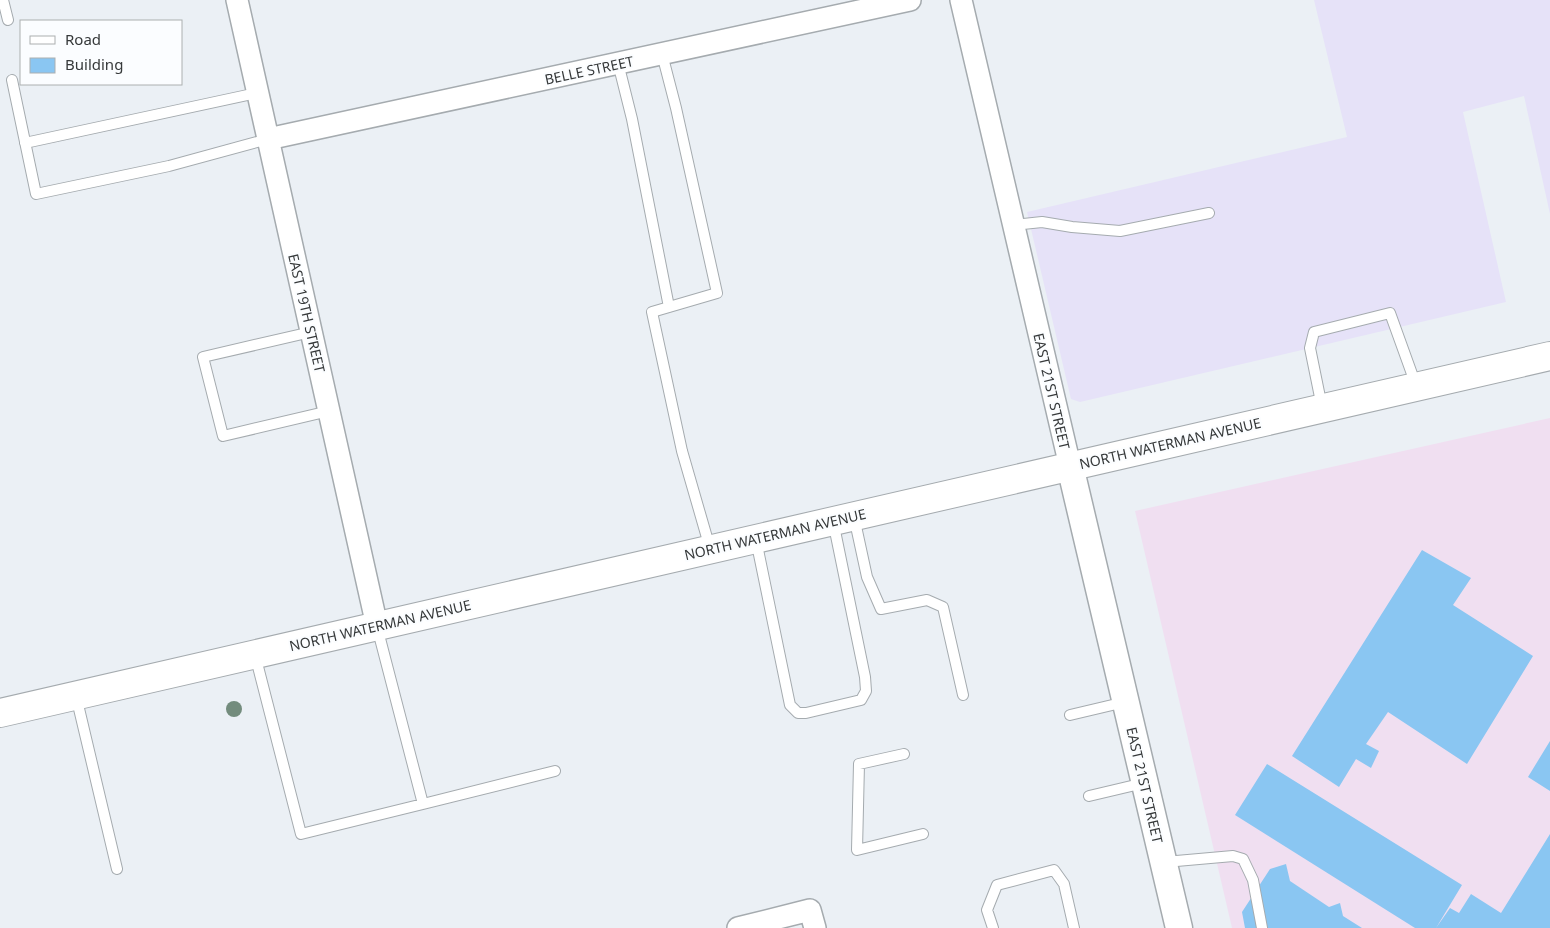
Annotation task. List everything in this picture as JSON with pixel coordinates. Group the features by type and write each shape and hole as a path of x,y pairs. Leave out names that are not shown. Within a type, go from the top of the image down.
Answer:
{"main road":[{"name":"NORTH WATERMAN AVENUE","path":"0,713 1550,356"}],"street":[{"name":"EAST 19TH STREET","path":"237,0 377,626"},
{"name":"BELLE STREET","path":"268,139 910,0"},
{"name":"EAST 21ST STREET","path":"961,0 1179,928"},
{"path":"738,928 813,919"}],"lane":[{"path":"3,0 8,20"},
{"path":"662,54 676,108 717,293 652,312 682,451 711,549"},
{"path":"618,63 632,119 669,307"},
{"path":"12,80 36,194 169,166 268,139"},
{"path":"25,143 258,93"},
{"path":"1014,225 1042,222 1072,227 1120,231 1209,213"},
{"path":"1322,408 1310,348 1314,332 1390,313 1416,387"},
{"path":"311,332 203,357 223,436 329,410"},
{"path":"756,539 790,705 798,713 806,713 861,700 866,691 843,519"},
{"path":"843,519 881,608 927,600 944,607 962,695"},
{"path":"377,626 424,804"},
{"path":"255,654 300,834 555,771"},
{"path":"76,695 117,869"},
{"path":"1070,715 1126,702"},
{"path":"904,754 858,764 857,850 923,834"},
{"path":"1089,796 1145,783"},
{"path":"1164,862 1233,856 1243,859 1253,880 1262,928"},
{"path":"992,928 987,910 997,885 1054,870 1064,884 1074,928"}],"shaded area":[{"path":"1314,0 1550,0 1550,214 1524,96 1463,112 1506,302 1080,402 1071,399 1027,212 1347,137"},
{"path":"1550,418 1550,928 1232,928 1135,511"}],"building":[{"path":"1422,550 1471,578 1453,605 1533,656 1467,764 1388,712 1366,744 1379,751 1371,768 1356,759 1339,787 1292,756"},
{"path":"1550,741 1550,791 1528,777"},
{"path":"1267,764 1462,885 1436,928 1415,928 1235,815"},
{"path":"1550,834 1550,928 1436,928 1450,908 1459,913 1471,894 1501,913"},
{"path":"1286,864 1290,881 1329,907 1340,903 1343,916 1362,928 1245,928 1242,912 1270,869"}]}
